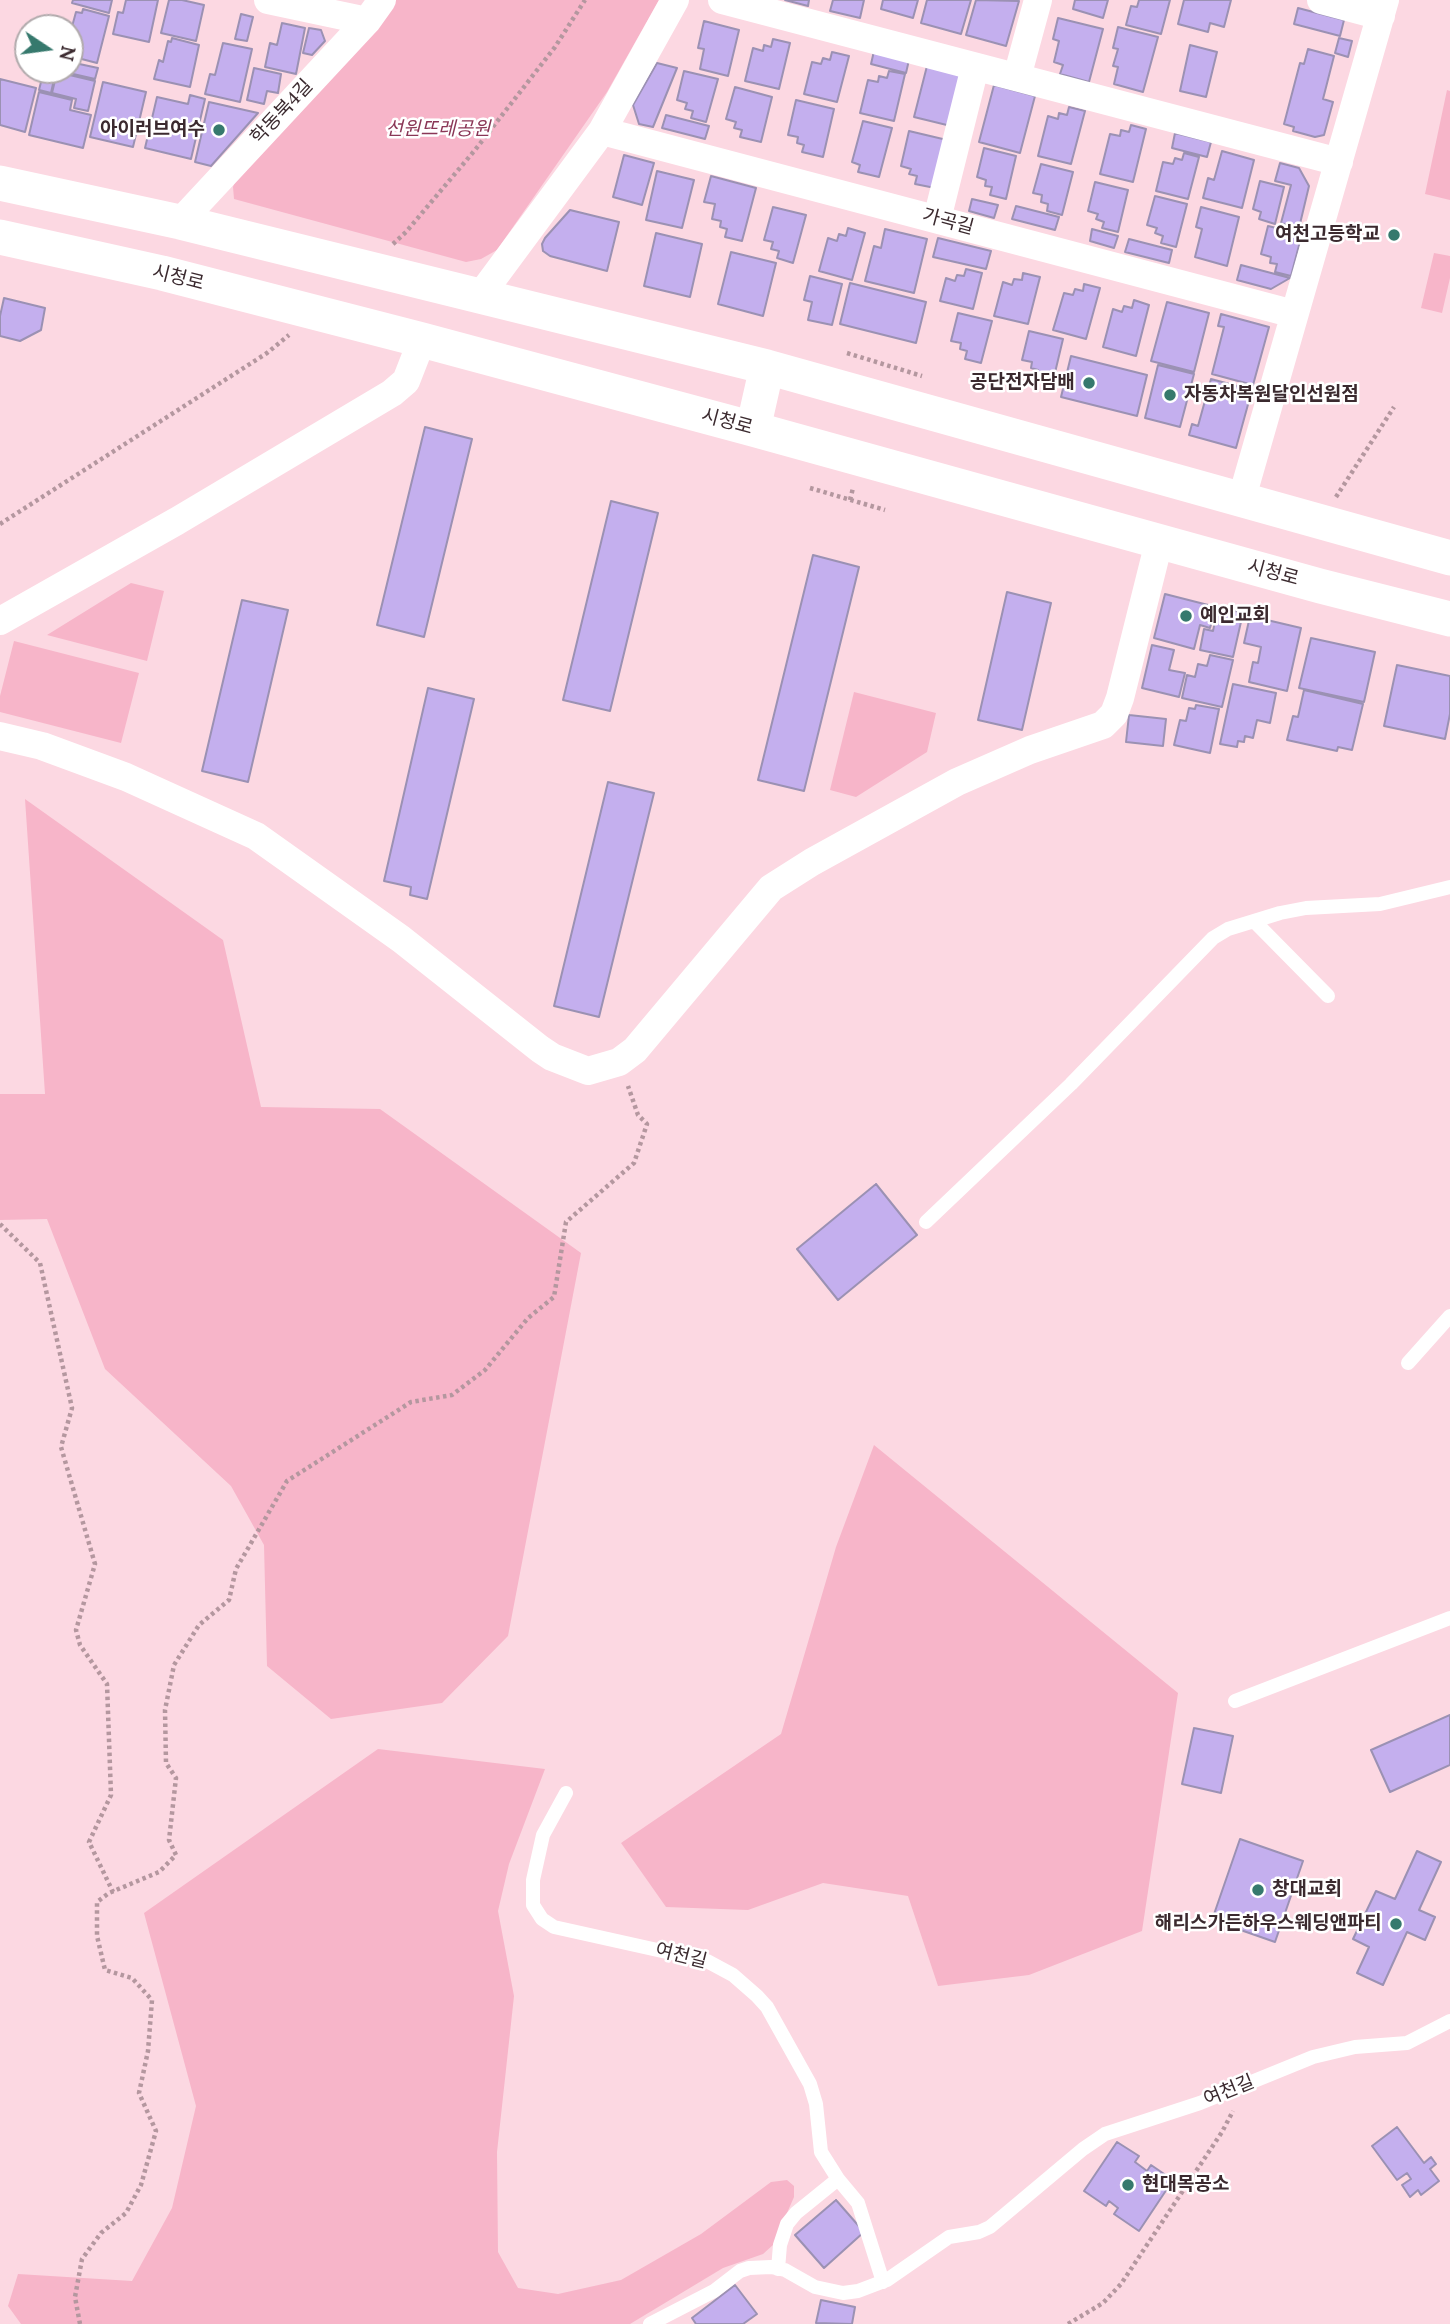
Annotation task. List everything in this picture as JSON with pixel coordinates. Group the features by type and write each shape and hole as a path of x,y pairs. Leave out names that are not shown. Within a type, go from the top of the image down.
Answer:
{"street":[{"path":"268,0 374,11"},
{"path":"480,296 602,131 675,0"},
{"path":"722,0 1339,162"},
{"path":"1017,77 1038,0"},
{"path":"1241,501 1383,8 1321,0"},
{"name":"학동북4길","path":"180,222 374,11"},
{"path":"937,219 975,67"},
{"name":"가곡길","path":"602,131 1294,314"},
{"path":"0,183 180,222 767,368 1450,558"},
{"name":"시청로","path":"0,237 162,273 422,340 1450,619"},
{"path":"0,621 177,521 392,393 406,382 422,340"},
{"path":"753,429 767,368"},
{"path":"0,736 42,746 126,777 256,836 401,939 552,1057 588,1070 618,1062 635,1050 771,888 812,862 957,782 1030,750 1103,725 1114,714 1120,698 1159,542"}],"lane":[{"path":"926,1222 1071,1084 1213,938 1228,929 1306,908 1388,903 1450,887"},
{"path":"1254,921 1328,996"},
{"path":"1408,1363 1450,1316"},
{"path":"1235,1701 1450,1618"},
{"name":"여천길","path":"566,1793 542,1835 533,1880 533,1905 542,1919 554,1927 708,1961 744,1983 767,2007 810,2084 817,2104 821,2152 858,2203 883,2282"},
{"name":"여천길","path":"650,2324 714,2291 740,2271 760,2267 785,2270 815,2287 828,2291 858,2291 883,2282 949,2238 990,2227 1083,2148 1105,2134 1200,2103 1313,2057 1355,2047 1407,2043 1450,2021"},
{"path":"778,2269 780,2245 788,2224 796,2213 838,2179"}],"path":[{"path":"406,232 475,150 555,47 585,0"},
{"path":"0,524 267,353"},
{"path":"847,353 922,376"},
{"path":"1336,495 1394,407"},
{"path":"810,488 885,510"},
{"path":"80,2324 75,2297 82,2259 101,2233 126,2213 141,2185 156,2131 139,2094 148,2051 152,2000 132,1978 105,1970 97,1936 97,1902 159,1872 176,1855 169,1840 176,1778 166,1763 165,1710 174,1665 199,1625 229,1600 236,1569 288,1481 411,1402 452,1395 485,1370 528,1318 554,1297 566,1222 634,1163 647,1124 638,1115 618,1062"},
{"path":"0,1224 40,1263 72,1408 61,1447 95,1564 76,1630 80,1645 107,1684 111,1795 89,1842 113,1892"},
{"path":"1070,2322 1103,2303 1121,2284 1222,2132 1246,2085"},
{"path":"1070,2322 1082,2324"}],"green space":[{"name":"선원뜨레공원","path":"393,0 659,0 607,92 497,250 481,259 466,262 234,199 233,187 237,174"},
{"path":"1447,90 1450,91 1450,200 1425,194"},
{"path":"1434,253 1450,256 1450,278 1442,313 1421,308"},
{"path":"131,583 164,591 147,661 47,635"},
{"path":"14,641 139,673 121,743 0,712 0,696"},
{"path":"854,692 936,713 927,752 856,797 830,790"},
{"path":"25,799 223,940 261,1107 380,1109 581,1253 508,1636 442,1703 331,1719 267,1666 264,1545 231,1486 105,1369 47,1219 0,1220 0,1094 45,1094"},
{"path":"874,1445 1178,1693 1142,1931 1029,1975 938,1986 908,1896 823,1883 748,1910 666,1907 621,1843 781,1734 836,1547"},
{"path":"378,1749 545,1769 509,1864 498,1911 514,1996 497,2152 498,2252 518,2288 558,2294 621,2280 701,2234 771,2182 787,2180 794,2186 794,2197 773,2245 763,2254 723,2268 630,2324 21,2324 8,2306 18,2274 132,2281 172,2208 196,2106 144,1913"}],"building":[{"path":"73,0 112,0 109,13 72,3"},
{"path":"126,0 158,0 149,42 113,34 118,12 123,13"},
{"path":"169,0 204,5 196,41 161,33"},
{"path":"785,0 809,0 808,6"},
{"path":"833,0 864,0 860,18 830,11"},
{"path":"883,0 918,0 913,18 881,9"},
{"path":"927,0 971,0 961,34 921,23"},
{"path":"976,0 1019,1 1006,46 966,35"},
{"path":"1075,0 1108,0 1103,18 1073,9"},
{"path":"1139,0 1170,0 1161,34 1126,25 1131,6 1137,7"},
{"path":"1184,0 1231,0 1224,27 1210,23 1208,32 1178,24"},
{"path":"1298,8 1344,20 1340,36 1294,24"},
{"path":"83,9 109,16 97,63 84,60 84,14 75,14 82,13"},
{"path":"241,14 253,17 247,41 235,39"},
{"path":"1058,18 1103,29 1089,82 1060,74 1063,65 1054,62 1059,41 1053,39"},
{"path":"704,21 739,30 728,76 700,69 704,49 698,48"},
{"path":"282,23 305,28 296,74 265,67 270,43 277,45"},
{"path":"1118,27 1158,37 1143,92 1114,84 1118,67 1113,66 1118,49 1113,48"},
{"path":"309,28 321,30 325,41 312,55 303,53"},
{"path":"172,38 199,45 190,87 154,79 159,60 163,62 168,41 171,42"},
{"path":"1339,38 1352,41 1348,57 1335,53"},
{"path":"773,39 790,43 779,89 745,81 753,48 763,51 764,45 771,47"},
{"path":"223,43 252,49 240,102 205,94 210,74 215,75"},
{"path":"1190,45 1217,52 1206,97 1180,91"},
{"path":"1308,49 1334,56 1323,99 1333,102 1324,135 1315,137 1293,131 1294,127 1284,124 1300,63 1304,64"},
{"path":"874,51 909,60 906,73 871,64"},
{"path":"832,52 849,56 837,102 804,94 812,62 821,64 823,58 830,60"},
{"path":"657,63 677,68 653,127 639,124 633,105"},
{"path":"84,65 98,68 95,79 84,76"},
{"path":"927,66 968,76 955,127 914,117"},
{"path":"254,68 281,74 278,93 267,91 264,104 247,100"},
{"path":"684,71 718,79 706,122 691,118 693,111 685,109 687,103 677,100"},
{"path":"889,71 905,74 894,121 860,113 868,80 878,82 879,76 887,78"},
{"path":"84,78 95,81 88,111 74,108 76,99 52,93 54,84 84,84"},
{"path":"0,79 36,88 25,132 0,125"},
{"path":"103,82 146,92 133,147 90,137"},
{"path":"40,84 53,84 51,93 39,90"},
{"path":"994,85 1035,96 1020,153 979,142"},
{"path":"735,87 772,97 761,142 740,137 742,130 734,128 736,122 726,119"},
{"path":"39,92 72,100 70,110 91,115 83,148 29,135"},
{"path":"190,95 205,99 191,159 145,148 157,97 188,104"},
{"path":"796,100 834,109 823,157 802,152 804,145 797,143 798,137 788,135"},
{"path":"209,102 258,113 211,166 195,162"},
{"path":"1069,107 1085,111 1071,164 1038,156 1048,116 1058,119 1059,113 1067,115"},
{"path":"666,115 709,126 705,139 662,128"},
{"path":"863,121 892,128 879,177 858,172 860,165 852,162"},
{"path":"1131,125 1146,129 1133,182 1100,174 1110,134 1120,136 1121,130 1129,132"},
{"path":"909,131 947,140 935,188 915,184 917,176 909,174 911,169 901,166"},
{"path":"1175,133 1211,142 1207,157 1172,148"},
{"path":"984,148 1016,156 1006,199 990,195 992,187 985,186 986,180 977,177"},
{"path":"1222,151 1254,160 1242,208 1203,198 1208,178 1214,180"},
{"path":"1184,153 1199,157 1188,199 1156,191 1163,162 1173,164 1175,158 1182,160"},
{"path":"624,155 654,163 642,205 613,197"},
{"path":"1280,163 1299,168 1309,186 1299,228 1281,223 1291,185 1275,181"},
{"path":"1041,164 1073,172 1062,215 1047,211 1048,204 1041,202 1042,195 1033,193"},
{"path":"657,171 694,180 682,228 646,220"},
{"path":"711,176 756,188 742,241 725,237 727,229 720,227 721,221 712,219 715,204 704,202"},
{"path":"1260,181 1284,187 1275,224 1259,219 1261,212 1253,209"},
{"path":"1095,182 1128,190 1118,232 1102,228 1104,222 1096,219 1098,214 1088,211"},
{"path":"1155,196 1187,204 1176,247 1161,243 1163,236 1155,233 1157,228 1147,225"},
{"path":"972,199 998,205 994,218 969,211"},
{"path":"1016,206 1059,217 1055,230 1012,219"},
{"path":"773,207 806,215 793,263 777,258 779,251 771,249 773,242 764,240"},
{"path":"1201,207 1239,217 1227,266 1195,257 1202,229 1196,227"},
{"path":"570,210 619,222 607,271 550,256 543,251 545,238"},
{"path":"1268,226 1302,234 1291,276 1275,272 1277,264 1270,263 1271,257 1261,254"},
{"path":"848,228 865,233 852,280 819,271 828,238 837,241 839,234 846,236"},
{"path":"885,229 927,239 914,293 865,281 874,246 881,248"},
{"path":"1092,229 1118,236 1114,248 1090,241"},
{"path":"656,233 702,244 690,297 644,286"},
{"path":"938,238 991,251 986,269 933,257"},
{"path":"1129,239 1172,250 1169,263 1125,252"},
{"path":"731,252 776,263 763,316 718,304"},
{"path":"1241,265 1290,278 1271,289 1237,280"},
{"path":"966,269 982,273 973,309 940,301 946,278 955,281 957,275 964,276"},
{"path":"1023,273 1040,277 1028,324 994,316 1003,282 1012,285 1014,279 1022,280"},
{"path":"810,276 842,284 832,325 808,320 812,302 804,300"},
{"path":"850,283 926,302 916,343 840,324"},
{"path":"1084,284 1100,288 1086,339 1053,330 1064,293 1073,295 1075,289 1083,291"},
{"path":"4,298 45,308 41,330 20,341 0,336"},
{"path":"1134,300 1149,305 1136,356 1103,347 1113,309 1122,312 1124,306 1132,308"},
{"path":"1167,302 1209,313 1194,372 1151,361"},
{"path":"958,313 992,321 981,363 965,359 967,351 960,349 961,343 951,341"},
{"path":"1221,314 1269,327 1253,385 1212,374 1224,327 1218,326"},
{"path":"1029,331 1063,339 1053,381 1036,378 1038,370 1031,368 1032,362 1022,360"},
{"path":"1071,356 1147,375 1137,416 1061,397"},
{"path":"1158,365 1194,374 1180,427 1145,418"},
{"path":"1211,379 1252,390 1236,448 1189,435 1192,424 1198,426"},
{"path":"425,427 472,439 424,637 377,625"},
{"path":"611,501 658,513 610,711 563,700"},
{"path":"813,555 859,567 804,791 758,780"},
{"path":"1007,592 1051,603 1022,730 978,720"},
{"name":"예인교회","path":"1165,594 1216,607 1210,628 1200,625 1194,649 1154,638"},
{"path":"242,600 288,610 248,782 202,771"},
{"path":"1218,607 1243,613 1233,657 1200,650 1204,629 1213,631"},
{"path":"1250,616 1301,628 1287,691 1249,682 1253,662 1258,663 1261,647 1244,643"},
{"path":"1311,638 1375,652 1364,702 1299,688"},
{"path":"1152,645 1174,650 1169,670 1185,673 1179,697 1142,688"},
{"path":"1210,655 1233,660 1222,707 1182,698 1187,675 1195,677 1198,664 1207,666"},
{"path":"1397,665 1450,676 1450,714 1445,739 1384,726"},
{"path":"1233,684 1276,693 1270,723 1257,720 1253,738 1245,736 1244,742 1238,741 1237,747 1220,744"},
{"path":"428,688 474,699 427,899 410,895 411,887 384,881"},
{"path":"1304,690 1363,704 1352,750 1338,747 1337,751 1287,740 1293,716 1298,717"},
{"path":"1196,705 1219,709 1210,753 1174,745 1180,720 1186,721 1189,708 1195,709"},
{"path":"1129,715 1166,719 1163,746 1126,742"},
{"path":"608,782 654,793 599,1017 554,1006"},
{"path":"876,1184 917,1235 838,1300 797,1249"},
{"path":"1450,1715 1450,1765 1390,1792 1371,1750"},
{"path":"1194,1728 1233,1736 1221,1793 1182,1784"},
{"name":"창대교회","path":"1240,1839 1303,1861 1275,1942 1212,1920"},
{"name":"해리스가든하우스웨딩앤파티","path":"1417,1851 1441,1862 1419,1910 1435,1917 1425,1940 1407,1932 1383,1985 1357,1973 1369,1947 1353,1939 1376,1891 1395,1899"},
{"path":"1397,2127 1424,2163 1431,2157 1436,2164 1430,2169 1439,2181 1421,2195 1418,2190 1410,2197 1402,2185 1411,2179 1407,2173 1397,2180 1372,2146"},
{"name":"현대목공소","path":"1117,2142 1139,2156 1135,2162 1147,2171 1151,2165 1173,2180 1139,2231 1114,2214 1118,2208 1109,2201 1106,2206 1084,2191"},
{"path":"836,2200 864,2232 824,2268 795,2235"},
{"path":"735,2285 757,2314 743,2324 696,2324 692,2318"},
{"path":"821,2300 855,2307 852,2324 816,2323"}],"place":[{"name":"아이러브여수","path":"219,130"},
{"name":"여천고등학교","path":"1394,235"},
{"name":"공단전자담배","path":"1089,383"},
{"name":"자동차복원달인선원점","path":"1170,395"},
{"name":"예인교회","path":"1186,616"},
{"name":"창대교회","path":"1258,1890"},
{"name":"해리스가든하우스웨딩앤파티","path":"1396,1924"},
{"name":"현대목공소","path":"1128,2185"}]}
